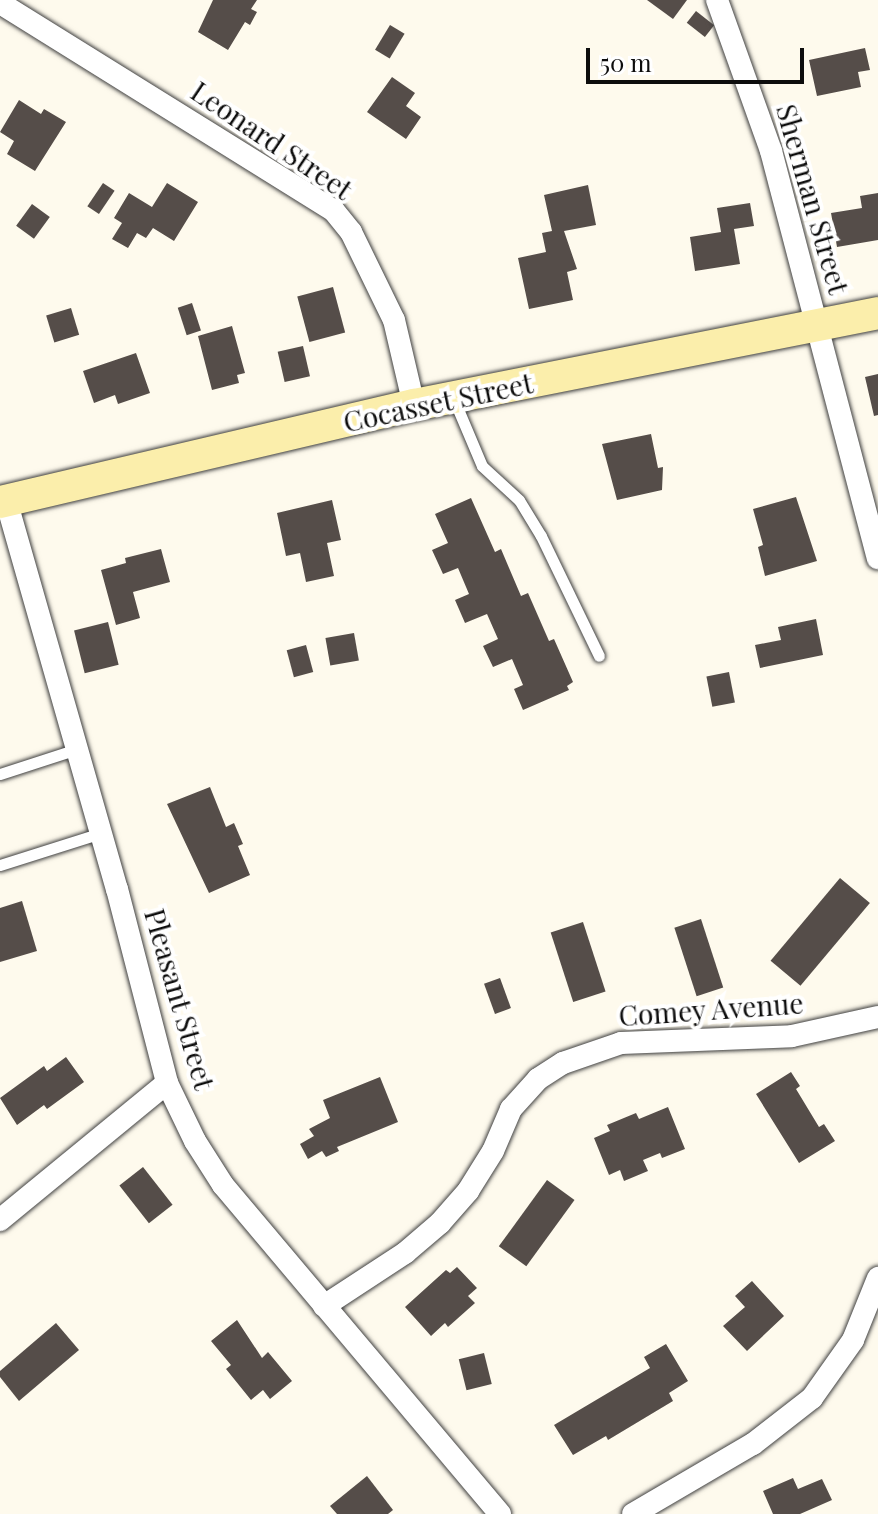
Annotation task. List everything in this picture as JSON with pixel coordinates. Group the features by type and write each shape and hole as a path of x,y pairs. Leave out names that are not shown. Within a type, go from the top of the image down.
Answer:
{"main road":[{"name":"Cocasset Street","path":"3,501 414,405 878,313"}],"street":[{"name":"Sherman Street","path":"717,0 771,151 878,558"},
{"name":"Leonard Street","path":"0,3 334,211 351,232 394,320 414,405"},
{"name":"Pleasant Street","path":"3,501 101,833 167,1083 195,1141 223,1185 500,1514"},
{"name":"Comey Avenue","path":"324,1306 405,1253 440,1223 468,1191 493,1151 511,1109 538,1079 563,1063 621,1043 792,1036 878,1017"},
{"path":"0,1220 167,1083"},
{"path":"633,1514 753,1444 812,1398 853,1340 878,1278"}],"lane":[{"path":"454,397 482,466 519,500 541,536 599,656"},
{"path":"0,774 77,749"},
{"path":"0,865 101,833"}],"building":[{"path":"213,0 257,0 251,9 257,12 250,25 245,22 228,50 198,32"},
{"path":"647,0 687,0 673,19"},
{"path":"696,11 714,25 705,37 687,23"},
{"path":"390,25 405,34 390,59 375,50"},
{"path":"865,48 870,70 858,72 861,87 817,96 809,60"},
{"path":"392,77 415,93 406,106 421,117 406,139 367,112"},
{"path":"19,100 41,114 44,109 66,122 35,171 7,154 14,141 0,132"},
{"path":"103,183 115,191 99,214 87,206"},
{"path":"167,183 198,202 174,241 153,228 146,238 137,233 128,248 112,239 122,223 114,218 129,193 152,207"},
{"path":"588,185 596,225 564,231 577,269 567,272 573,300 529,309 518,258 546,252 542,233 552,231 544,195"},
{"path":"878,193 878,240 837,247 831,213 862,208 860,196"},
{"path":"750,203 754,226 734,229 740,264 695,271 690,237 721,232 717,208"},
{"path":"32,204 50,217 34,239 16,226"},
{"path":"333,287 345,332 309,342 297,297"},
{"path":"192,303 201,331 187,335 178,308"},
{"path":"71,308 79,335 54,342 46,316"},
{"path":"232,326 245,373 237,375 239,383 212,390 198,336"},
{"path":"303,346 310,376 285,382 278,352"},
{"path":"136,353 150,393 118,404 115,395 94,403 83,371"},
{"path":"878,374 878,415 874,416 865,377"},
{"path":"651,434 658,468 663,467 662,490 617,500 602,444"},
{"path":"796,497 817,561 765,576 758,547 763,545 753,509"},
{"path":"471,498 495,552 501,549 521,596 528,593 549,641 554,639 573,682 567,686 569,690 523,710 514,689 523,685 512,659 493,667 483,646 498,639 487,614 465,623 455,600 469,594 458,568 443,574 432,550 448,543 435,514"},
{"path":"332,500 341,540 327,543 334,576 306,582 300,553 286,556 277,513"},
{"path":"161,549 170,582 133,592 140,618 116,625 101,570 126,563 125,558"},
{"path":"816,619 823,655 760,668 755,645 781,640 778,627"},
{"path":"108,622 119,665 85,673 74,630"},
{"path":"354,633 359,661 330,666 325,638"},
{"path":"306,645 313,672 294,677 287,650"},
{"path":"729,672 735,702 712,707 706,676"},
{"path":"210,787 226,827 234,823 243,844 238,846 250,875 209,893 167,804"},
{"path":"840,878 870,903 800,986 771,961"},
{"path":"22,901 37,951 0,962 0,908"},
{"path":"701,919 723,987 697,996 674,928"},
{"path":"583,922 606,991 573,1002 551,933"},
{"path":"500,978 511,1008 495,1014 484,984"},
{"path":"66,1057 84,1082 47,1109 44,1105 17,1125 0,1098 44,1066 47,1071"},
{"path":"791,1072 800,1086 796,1089 819,1127 824,1124 835,1141 799,1163 756,1094"},
{"path":"380,1077 398,1122 337,1147 339,1151 326,1157 322,1151 308,1159 300,1144 314,1136 309,1129 330,1118 323,1100"},
{"path":"668,1107 685,1149 662,1158 660,1153 643,1160 648,1171 624,1181 620,1170 609,1175 594,1138 610,1131 607,1125 636,1113 639,1119"},
{"path":"143,1167 173,1205 149,1223 119,1185"},
{"path":"547,1180 575,1200 526,1266 499,1246"},
{"path":"457,1267 477,1288 468,1296 475,1303 448,1327 445,1323 431,1336 405,1307 446,1270 450,1273"},
{"path":"752,1281 784,1316 747,1351 723,1326 745,1307 735,1296"},
{"path":"237,1320 262,1358 268,1352 292,1381 270,1399 263,1390 251,1400 226,1369 231,1365 211,1341"},
{"path":"56,1323 79,1350 19,1401 0,1377 0,1371"},
{"path":"666,1344 688,1381 669,1393 673,1401 608,1440 606,1436 573,1455 554,1425 650,1368 644,1357"},
{"path":"484,1353 492,1384 467,1390 459,1359"},
{"path":"367,1476 393,1510 388,1514 337,1514 330,1506"},
{"path":"793,1478 798,1489 822,1479 832,1500 800,1514 773,1514 763,1491"}]}
